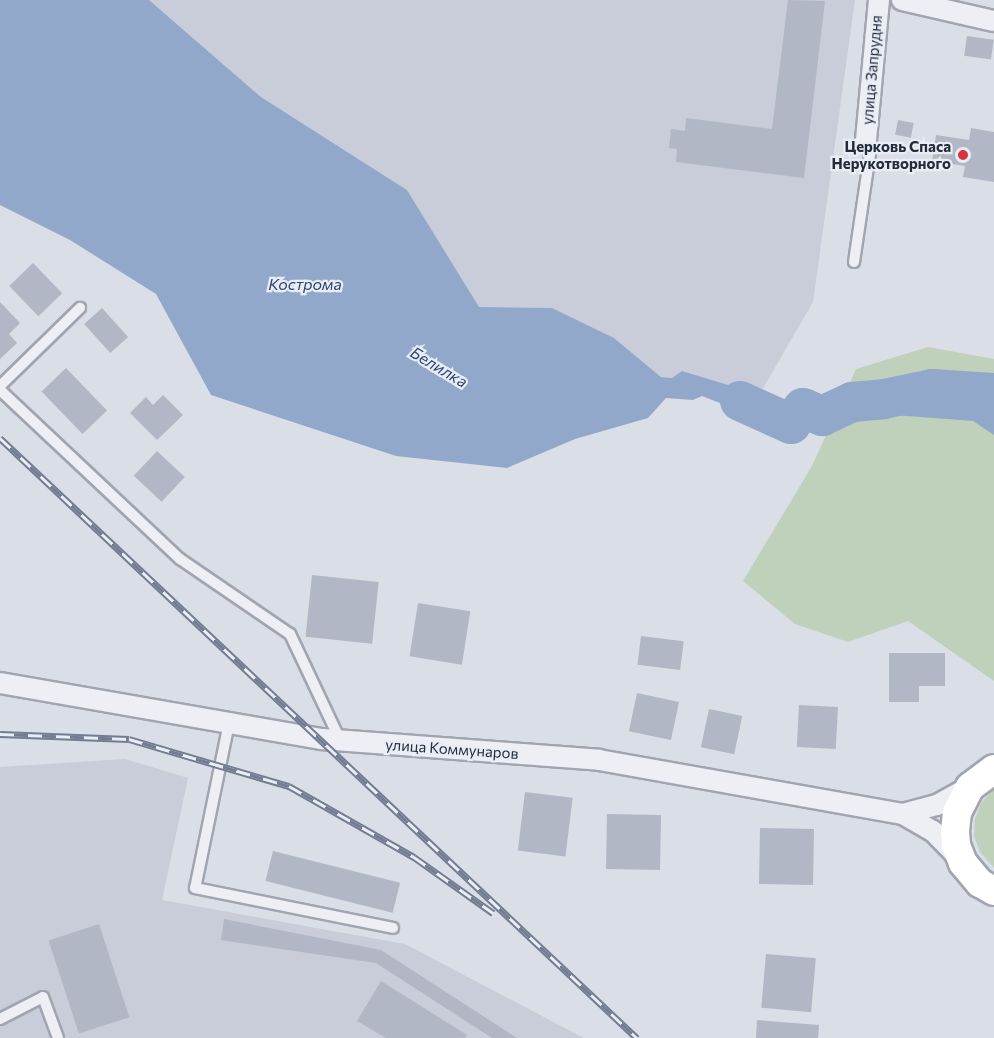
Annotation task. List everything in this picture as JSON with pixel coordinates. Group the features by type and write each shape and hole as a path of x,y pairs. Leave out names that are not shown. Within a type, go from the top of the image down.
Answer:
{"street":[{"name":"улица Запрудня","path":"866,140 879,0"},
{"path":"902,0 994,21"},
{"name":"улица Коммунаров","path":"0,683 340,740 599,759 903,814"},
{"path":"903,814 937,804 970,787 994,769"},
{"path":"963,863 956,845 955,831 957,812 970,787"},
{"path":"903,814 933,831 980,883 994,891"}],"lane":[{"path":"854,262 870,154 866,140"},
{"path":"80,308 0,388 180,559 290,634 340,740"},
{"path":"229,723 195,888 393,928"},
{"path":"0,1019 43,997 58,1038"}],"shaded area":[{"path":"149,0 855,0 813,302 758,397 735,387 682,371 672,378 661,377 614,338 552,308 479,308 407,190 261,97"},
{"path":"125,759 188,778 162,900 405,944 584,1038 0,1038 0,767"}],"green space":[{"path":"928,347 994,359 994,681 908,621 848,642 795,624 743,581 812,466 856,369"},
{"path":"994,789 994,868 980,852 974,836 975,819 981,803"}],"water":[{"name":"Кострома","path":"0,0 149,0 261,97 407,190 479,307 552,308 614,338 661,377 672,378 682,371 735,387 758,397 791,424 773,430 733,408 702,396 693,400 666,398 648,418 575,439 507,468 396,456 211,395 156,294 70,240 0,205"},
{"path":"913,374 981,381 994,378 994,435 973,421 894,415 852,402"}],"building":[{"path":"788,0 825,1 804,178 676,162 677,149 669,148 671,129 685,131 686,118 772,129"},
{"path":"967,36 994,40 991,60 964,56"},
{"path":"898,120 914,123 911,138 895,135"},
{"name":"Церковь Спаса Нерукотворного","path":"971,128 994,132 994,182 963,177 965,166 932,161 936,135 969,140"},
{"path":"33,263 62,293 38,316 9,286"},
{"path":"0,302 20,323 9,334 17,343 0,359"},
{"path":"102,308 128,337 110,353 84,324"},
{"path":"66,368 107,410 83,434 42,392"},
{"path":"163,395 183,415 157,440 130,413 146,397 153,405"},
{"path":"157,451 185,477 162,502 134,476"},
{"path":"312,575 379,582 372,644 306,637"},
{"path":"418,603 470,611 462,665 410,656"},
{"path":"641,636 684,641 680,670 637,665"},
{"path":"889,653 945,653 945,686 919,686 919,702 889,702"},
{"path":"637,693 679,702 671,740 629,731"},
{"path":"799,705 838,707 836,749 797,747"},
{"path":"709,709 742,716 734,754 701,747"},
{"path":"525,792 573,798 565,856 518,851"},
{"path":"607,814 661,815 660,870 606,869"},
{"path":"760,828 814,829 813,885 759,884"},
{"path":"273,851 400,883 393,913 266,881"},
{"path":"224,919 381,950 517,1038 492,1038 376,963 221,940"},
{"path":"99,924 129,1017 79,1034 49,940"},
{"path":"766,954 816,958 811,1012 761,1008"},
{"path":"381,981 467,1035 465,1038 386,1038 357,1021"},
{"path":"757,1020 819,1025 818,1038 756,1038"}],"waterway":[{"name":"Белилка","path":"740,401 791,424 803,408 822,416 852,402 884,399 932,389 994,393"}],"railway":[{"path":"0,438 637,1038"},
{"path":"0,734 129,739 289,786 414,857 493,913"}],"place":[{"name":"Церковь Спаса Нерукотворного","path":"963,155"}]}
